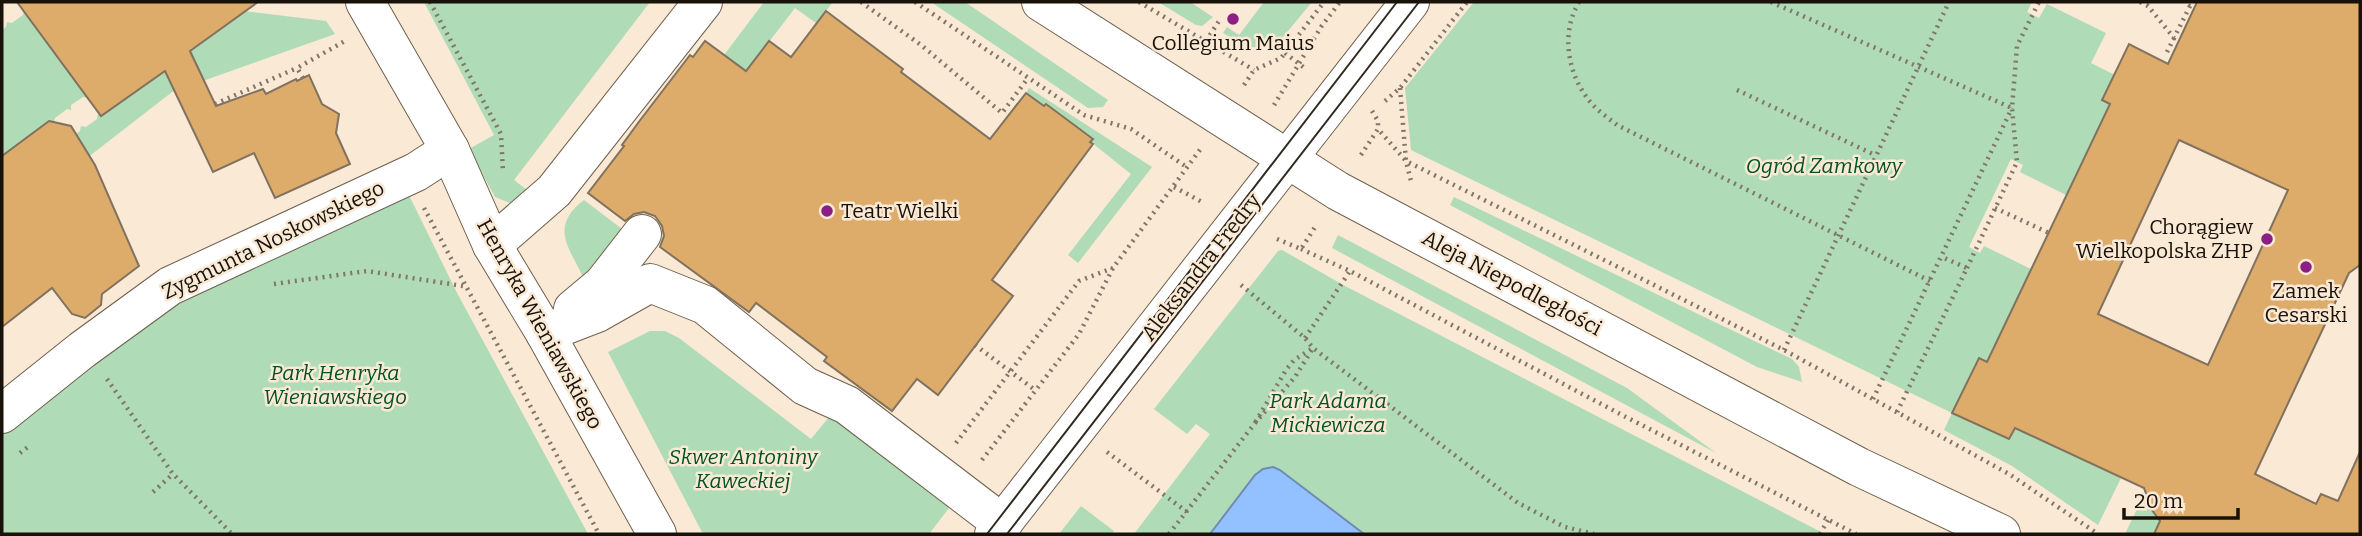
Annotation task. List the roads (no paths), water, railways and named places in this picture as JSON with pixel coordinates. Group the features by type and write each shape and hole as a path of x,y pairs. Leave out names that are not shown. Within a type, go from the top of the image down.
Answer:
{"street":[{"name":"Henryka Wieniawskiego","path":"365,2 450,150 504,235 545,334 657,534"},
{"path":"504,235 554,191 703,2"},
{"name":"Aleja Niepodległości","path":"1041,2 1338,191 1859,467 2001,534"},
{"name":"Aleksandra Fredry","path":"998,529 1410,2"},
{"name":"Zygmunta Noskowskiego","path":"2,414 82,350 170,286 416,172 450,150"},
{"path":"545,334 603,284 642,234"},
{"path":"545,334 597,313 649,283 705,305 805,386 847,405 963,493 998,529"}],"water":[{"path":"1273,467 1364,534 1210,534 1255,475 1263,469"}],"tram line":[{"path":"987,534 1397,2"},
{"path":"1007,534 1419,2"}],"place":[{"name":"Collegium Maius","path":"1233,19"},
{"name":"Teatr Wielki","path":"827,211"},
{"name":"Chorągiew Wielkopolska ZHP","path":"2267,239"},
{"name":"Zamek Cesarski","path":"2306,267"}],"park label":[{"name":"Ogród Zamkowy","path":"1824,166"},
{"name":"Park Henryka Wieniawskiego","path":"335,385"},
{"name":"Park Adama Mickiewicza","path":"1328,413"},
{"name":"Skwer Antoniny Kaweckiej","path":"743,469"}]}
